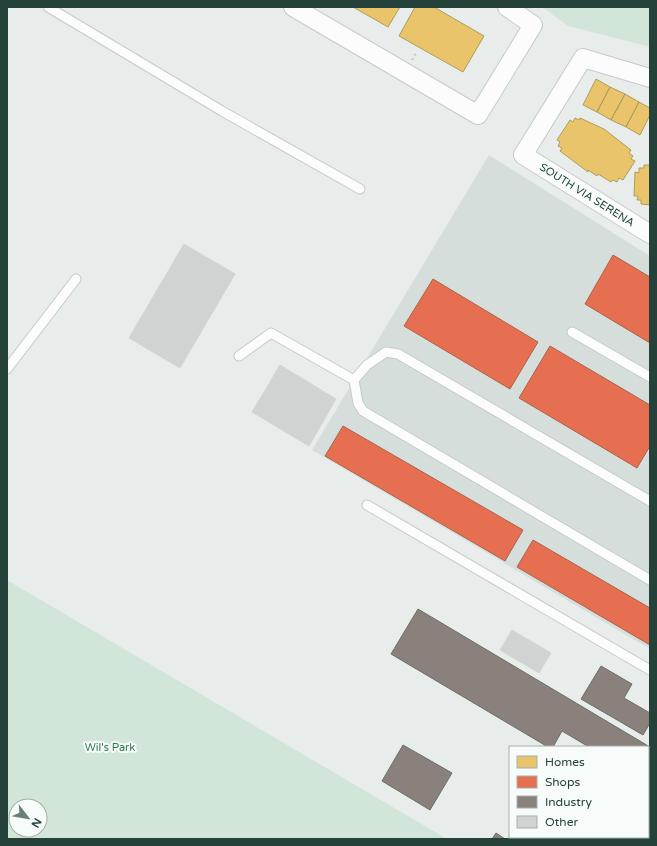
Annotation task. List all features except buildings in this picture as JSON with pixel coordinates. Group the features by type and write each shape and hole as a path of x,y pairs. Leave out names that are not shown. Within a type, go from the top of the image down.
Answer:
{"street":[{"path":"293,7 478,115 533,25 507,7"},
{"name":"SOUTH VIA SERENA","path":"650,78 583,58 523,156 650,234"}],"lane":[{"path":"48,7 222,112 360,189"},
{"path":"8,366 76,279"},
{"path":"572,332 650,377"},
{"path":"239,356 271,333 354,380"},
{"path":"354,380 367,365 386,352 398,354 650,501"},
{"path":"354,380 358,403 363,411 650,580"},
{"path":"367,505 650,670"}],"shaded area":[{"path":"489,155 650,256 650,649 312,450"}],"green space":[{"path":"542,7 650,7 650,47 568,26"},
{"name":"Wil's Park","path":"7,580 447,839 7,839"}]}
